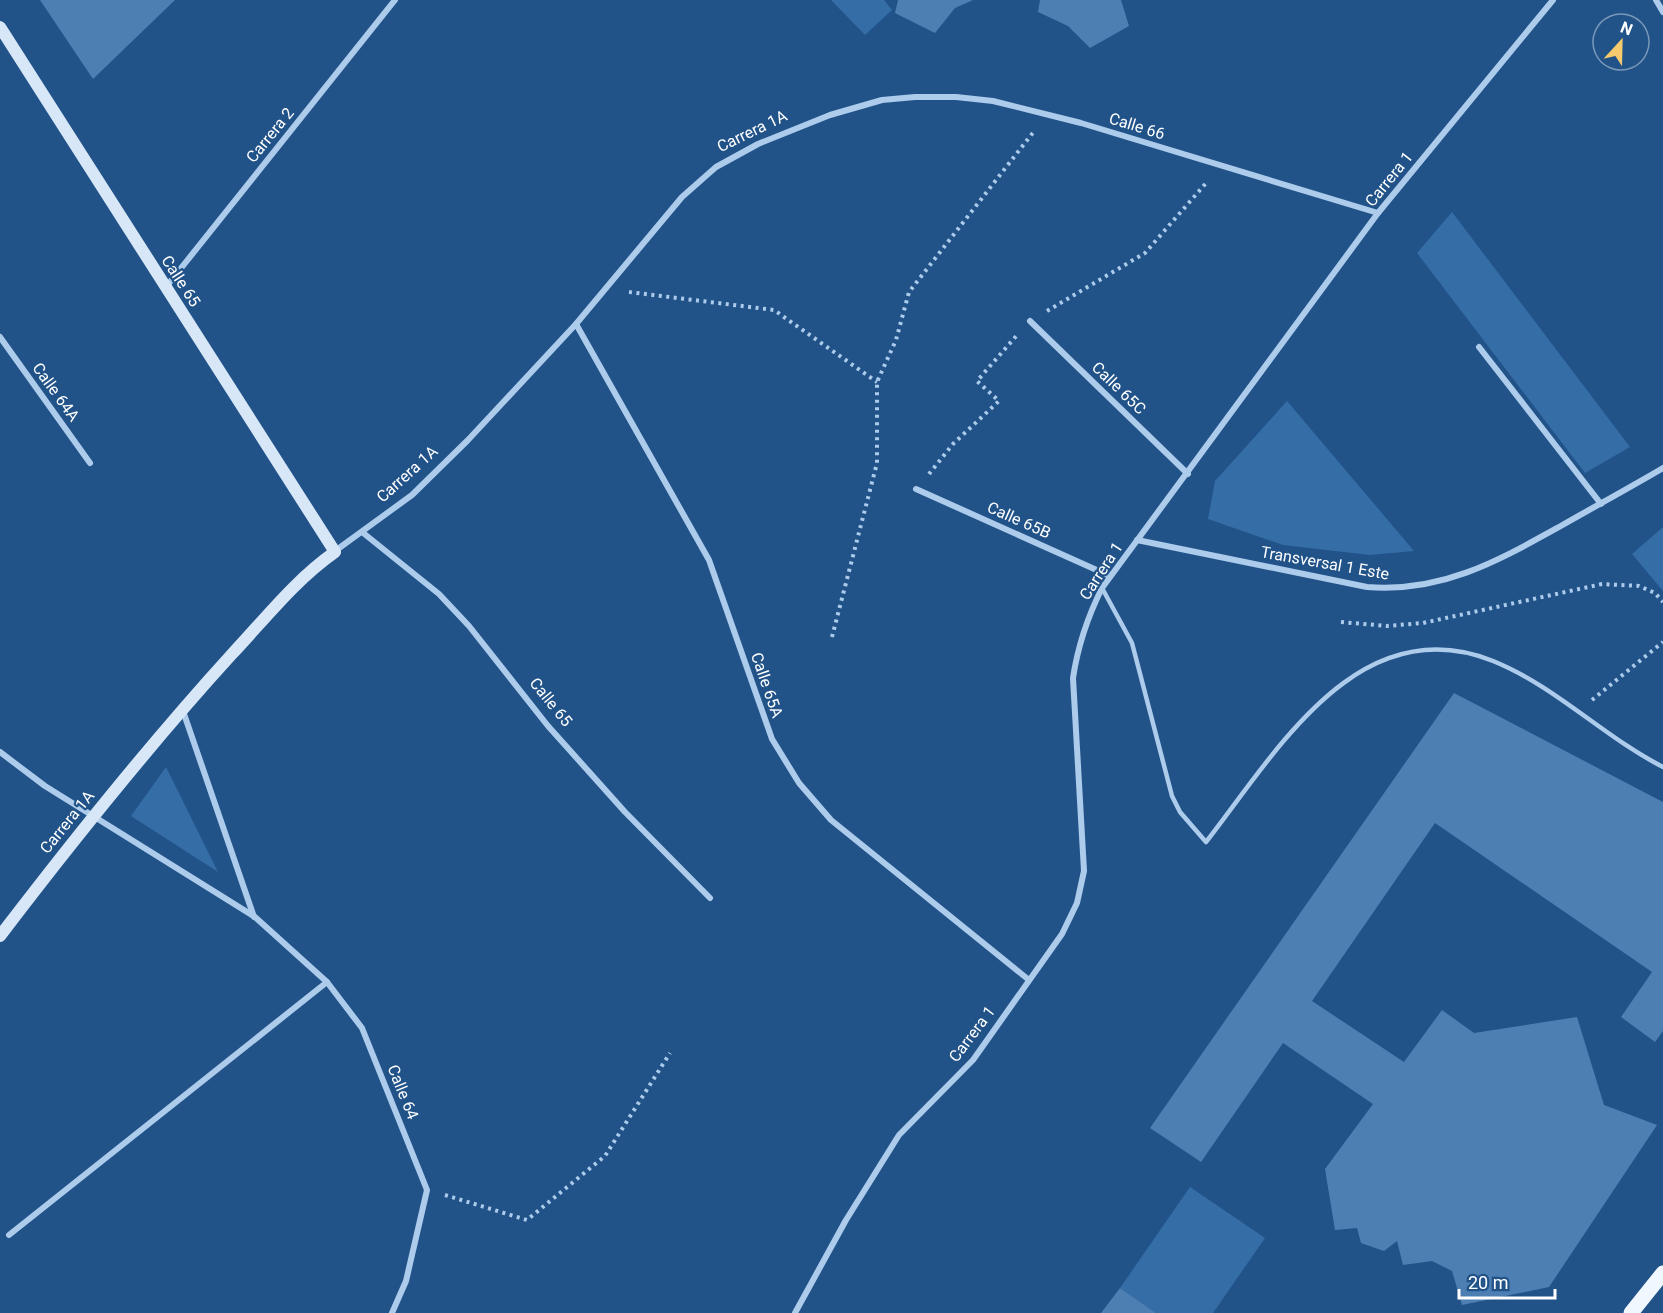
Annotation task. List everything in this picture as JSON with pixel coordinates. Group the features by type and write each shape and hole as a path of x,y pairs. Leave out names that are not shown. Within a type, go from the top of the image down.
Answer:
{"main road":[{"path":"1631,1313 1663,1273"}],"street":[{"name":"Carrera 2","path":"166,287 395,0"},
{"name":"Carrera 1","path":"795,1313 846,1220 899,1135 973,1060 1067,924 1077,903 1084,871 1073,678 1078,647 1088,617 1102,588 1378,213 1553,0"},
{"path":"1656,0 1663,12"},
{"name":"Calle 65","path":"0,27 335,552"},
{"name":"Calle 66","path":"882,100 956,97 993,101 1378,213"},
{"name":"Carrera 1A","path":"0,936 92,817 182,709 298,583 335,552 412,495 516,390 576,324 682,197 716,167 788,130 882,100"},
{"name":"Calle 65C","path":"1030,321 1188,474"},
{"name":"Calle 65A","path":"576,324 709,560 772,739 794,776 831,820 1029,980"},
{"name":"Calle 64A","path":"0,337 90,463"},
{"path":"1479,347 1601,504"},
{"name":"Transversal 1 Este","path":"1137,540 1367,587 1396,589 1448,580 1506,557 1663,468"},
{"name":"Calle 65B","path":"916,489 1110,576"},
{"name":"Calle 65","path":"362,532 439,594 548,726 625,812 710,898"},
{"name":"Calle 64","path":"182,709 255,917"},
{"name":"Calle 64","path":"0,752 15,766 92,817 255,917 327,982 362,1028 427,1190"},
{"path":"9,1235 327,982"},
{"path":"392,1313 406,1281 427,1190"}],"lane":[{"path":"1102,588 1132,643 1172,796 1180,812 1206,842 1317,704 1339,683 1379,661 1418,652 1464,653 1493,661 1663,767"}],"path":[{"path":"832,637 877,463 878,382 896,340 909,292 1047,115"},
{"path":"605,289 774,310 878,382"},
{"path":"1341,622 1387,626 1423,623 1602,584 1639,586 1655,593 1663,603"},
{"path":"1578,712 1663,642"},
{"path":"427,1190 527,1220 605,1156 670,1053"}],"shaded area":[{"path":"831,0 884,0 892,10 865,35"},
{"path":"1452,212 1630,447 1585,473 1417,253"},
{"path":"1287,401 1414,551 1370,555 1283,545 1208,519 1215,481"},
{"path":"1663,527 1663,591 1632,554"},
{"path":"166,767 218,872 131,816"},
{"path":"1190,1187 1265,1238 1213,1313 1156,1313 1120,1288"}],"building":[{"path":"40,0 175,0 93,79"},
{"path":"898,0 973,0 955,8 935,33 895,13"},
{"path":"1040,0 1121,0 1129,26 1090,48 1068,26 1038,12"},
{"path":"1454,693 1663,802 1663,1031 1655,1042 1621,1017 1652,972 1435,823 1312,1001 1404,1062 1442,1010 1474,1033 1577,1017 1604,1105 1657,1125 1549,1287 1462,1305 1452,1271 1432,1261 1403,1265 1397,1241 1384,1251 1361,1243 1357,1228 1335,1230 1325,1169 1373,1104 1283,1043 1201,1162 1150,1128"},
{"path":"1120,1288 1156,1313 1101,1313"}]}
